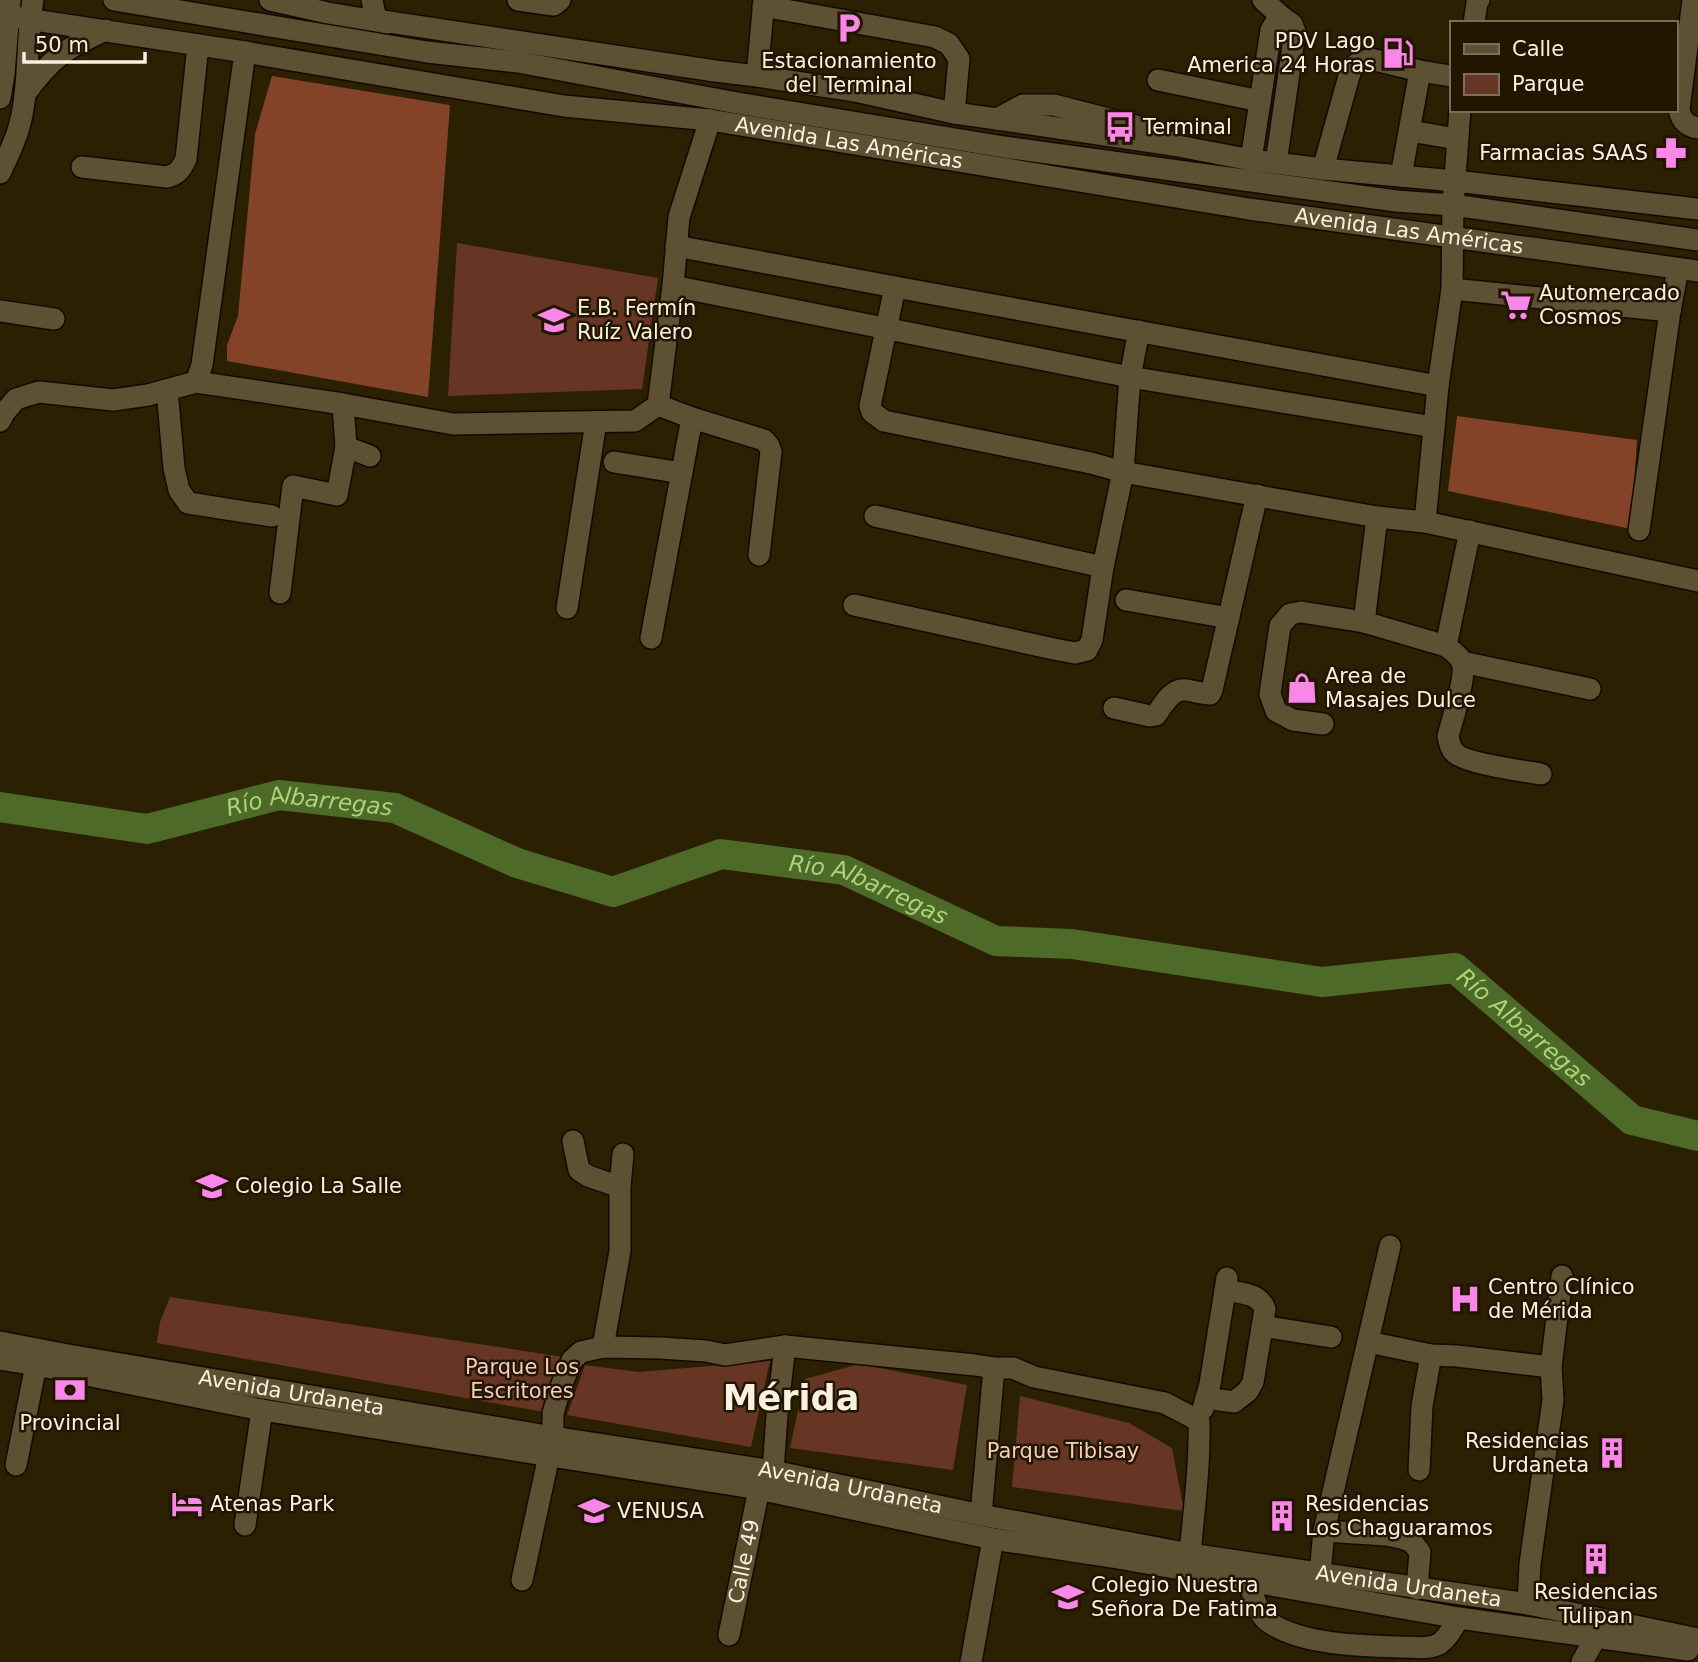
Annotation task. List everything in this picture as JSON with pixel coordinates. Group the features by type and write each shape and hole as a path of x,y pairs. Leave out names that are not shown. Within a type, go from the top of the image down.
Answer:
{"street":[{"name":"Avenida Las Américas","path":"114,0 427,52 518,62 659,90 1004,146 1698,240"},
{"path":"270,0 374,10 715,71 855,90 954,113 1173,145 1251,160 1698,209"},
{"path":"518,0 554,5 560,0"},
{"path":"1264,0 1292,24 1295,32 1276,163"},
{"path":"1474,21 1479,0"},
{"path":"1693,0 1690,84 1679,109 1681,118 1690,127 1698,128"},
{"path":"757,76 764,3 935,37 949,44 959,59 954,113"},
{"name":"Avenida Las Américas","path":"6,10 32,10 151,39 245,52 564,106 710,120 1249,209 1688,270"},
{"path":"0,98 6,10"},
{"path":"0,173 20,126 32,10"},
{"path":"374,10 518,62"},
{"path":"1251,160 1271,30 1282,17"},
{"path":"25,94 42,71 61,53 106,30"},
{"path":"82,167 167,177 181,169 186,159 198,45"},
{"path":"196,382 202,365 245,52"},
{"path":"1323,169 1352,69 1358,63 1371,59 1450,76"},
{"path":"659,90 715,71"},
{"path":"1401,176 1420,71"},
{"path":"1158,80 1260,101"},
{"path":"1425,522 1438,386 1452,289 1453,205 1460,112"},
{"path":"0,421 16,399 38,392 113,400 196,382 343,404 453,425 635,421 657,405 679,217 710,120"},
{"path":"1410,131 1457,139"},
{"path":"676,246 1438,386"},
{"path":"1639,530 1670,311 1688,270"},
{"path":"673,286 1130,377 1434,427"},
{"path":"895,287 870,406 872,412 884,421 1091,463 1122,472 1377,517 1425,522 1698,581"},
{"path":"1452,289 1670,311"},
{"path":"0,311 54,319"},
{"path":"854,605 1054,649 1082,652 1087,650 1092,640 1122,472 1130,377 1139,331"},
{"path":"167,390 174,468 179,490 188,503 272,516"},
{"path":"280,593 293,486 337,495 346,447 343,404"},
{"path":"657,405 764,440 769,446 771,452 759,555"},
{"path":"651,638 692,418"},
{"path":"567,608 596,422"},
{"path":"346,447 370,456"},
{"path":"614,462 682,473"},
{"path":"1114,708 1150,716 1157,715 1171,695 1182,689 1210,694 1257,495"},
{"path":"874,516 1103,567"},
{"path":"1364,622 1377,517"},
{"path":"1446,646 1470,531"},
{"path":"1126,600 1229,618"},
{"path":"1323,724 1293,720 1276,711 1270,694 1280,626 1290,614 1301,612 1364,622 1446,646 1457,654 1464,673 1448,736 1455,754 1470,760 1541,774"},
{"path":"1462,662 1590,689"},
{"path":"573,1141 579,1170 620,1187"},
{"path":"603,1347 620,1251 623,1154"},
{"path":"1320,1574 1324,1531 1390,1247"},
{"path":"1528,1604 1530,1564 1553,1399 1551,1367 1562,1276"},
{"path":"1190,1554 1200,1455 1199,1421 1206,1398 1226,1284 1257,1297 1265,1309 1253,1382 1248,1391 1234,1402 1206,1398"},
{"path":"1262,1326 1331,1337"},
{"name":"Avenida Urdaneta","path":"0,1342 551,1445 993,1539 1112,1557 1459,1618 1698,1651"},
{"path":"1368,1342 1431,1355 1551,1367"},
{"path":"773,1471 785,1346"},
{"path":"522,1580 551,1445 553,1413 561,1386 572,1360 581,1353 603,1347 706,1351 725,1355 785,1346 1013,1368 1034,1377 1165,1403 1199,1421"},
{"path":"1419,1470 1422,1406 1431,1355"},
{"name":"Avenida Urdaneta","path":"0,1359 262,1410 773,1471 981,1515 1190,1554 1528,1604 1698,1639"},
{"path":"16,1465 36,1365"},
{"path":"981,1515 994,1368"},
{"path":"245,1525 262,1410"},
{"name":"Calle 49","path":"729,1635 759,1489"},
{"path":"1324,1531 1387,1535 1412,1542 1420,1552 1417,1589"},
{"path":"971,1662 993,1539"},
{"path":"1248,1581 1263,1616 1269,1623 1294,1634 1329,1642 1429,1647 1440,1643 1459,1618"},
{"path":"1582,1662 1596,1637"}],"green space":[{"path":"457,243 658,278 642,389 448,396"},
{"name":"Parque Los Escritores","path":"170,1297 564,1357 551,1381 544,1412 157,1343 160,1322"},
{"path":"770,1361 751,1447 567,1415 585,1365 638,1372"},
{"name":"Parque Tibisay","path":"859,1364 967,1385 953,1470 790,1448 805,1379"},
{"name":"Parque Tibisay","path":"1020,1396 1129,1423 1172,1448 1184,1511 1012,1487"}],"shaded area":[{"path":"272,76 450,105 428,397 227,361 227,345 238,316 255,134"},
{"path":"1457,416 1637,440 1631,529 1448,491"}],"waterway":[{"name":"Río Albarregas","path":"0,807 147,829 279,795 395,808 517,863 613,892 721,854 844,870 996,941 1072,944 1322,982 1455,968 1632,1120 1698,1136"}],"place":[{"name":"Estacionamiento del Terminal","path":"849,28"},
{"name":"PDV Lago America 24 Horas","path":"1398,53"},
{"name":"Terminal","path":"1120,127"},
{"name":"Farmacias SAAS","path":"1671,153"},
{"name":"Automercado Cosmos","path":"1516,305"},
{"name":"E.B. Fermín Ruíz Valero","path":"554,320"},
{"name":"Area de Masajes Dulce","path":"1302,688"},
{"name":"Colegio La Salle","path":"212,1186"},
{"name":"Centro Clínico de Mérida","path":"1465,1299"},
{"name":"Provincial","path":"70,1390"},
{"name":"Residencias Urdaneta","path":"1612,1453"},
{"name":"Atenas Park","path":"187,1504"},
{"name":"VENUSA","path":"594,1511"},
{"name":"Residencias Los Chaguaramos","path":"1282,1516"},
{"name":"Residencias Tulipan","path":"1596,1559"},
{"name":"Colegio Nuestra Señora De Fatima","path":"1068,1597"}],"district":[{"name":"Mérida","path":"791,1398"}]}
